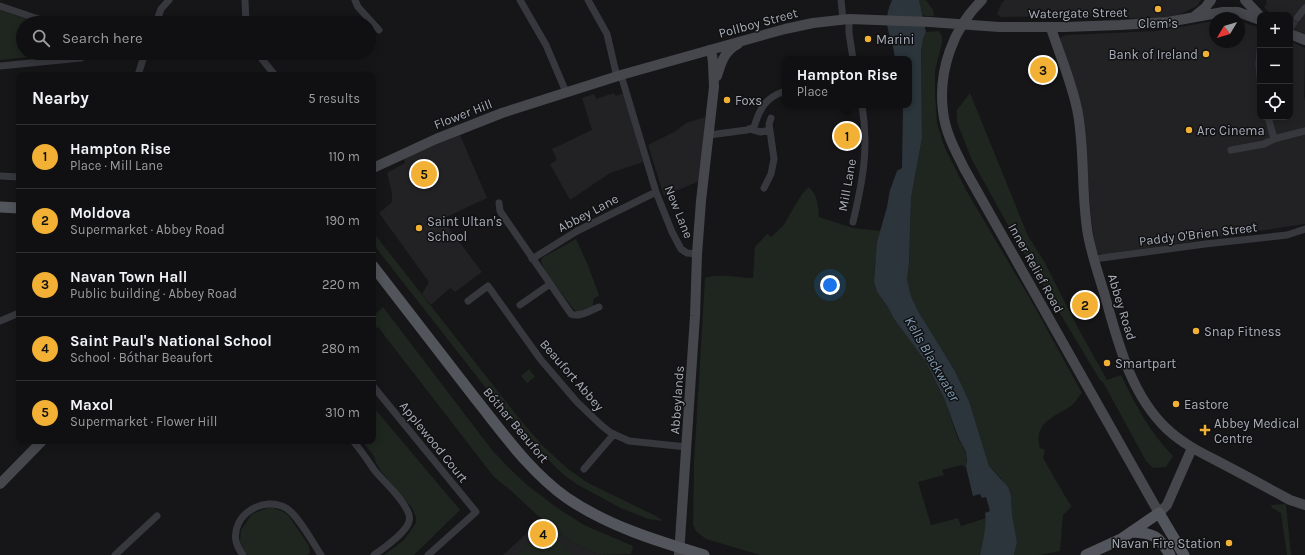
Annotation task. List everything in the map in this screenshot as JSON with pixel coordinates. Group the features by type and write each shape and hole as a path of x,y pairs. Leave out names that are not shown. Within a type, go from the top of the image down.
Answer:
{"main road":[{"name":"Inner Relief Road","path":"982,0 963,25 949,52 943,79 943,112 946,128 953,147 990,215 1184,555"},
{"path":"1194,17 1205,8 1210,0"},
{"path":"1245,0 1257,13"},
{"name":"Watergate Street","path":"963,25 1051,28 1120,26 1168,22 1223,12 1238,12 1257,19"},
{"name":"Pollboy Street","path":"566,92 709,50 785,29 814,23 846,20 875,20 963,25"},
{"name":"Abbey Road","path":"1051,28 1078,113 1088,235 1113,325 1126,365 1135,385 1154,415 1177,438 1192,448 1290,500 1305,505"},
{"path":"1293,32 1305,40"},
{"name":"New Lane","path":"714,87 722,59 726,53 735,46 749,39"},
{"name":"New Lane","path":"697,254 714,87 713,63 709,50"},
{"name":"Flower Hill","path":"376,167 436,139 502,113 566,92"},
{"path":"0,207 16,208"},
{"name":"Abbeylands","path":"679,552 695,316 697,254"},
{"name":"Bóthar Beaufort","path":"376,270 513,447 543,478 567,498 590,512 679,552 704,555"},
{"path":"0,484 39,444"},
{"path":"1086,555 1111,544 1131,532 1159,513 1167,505 1192,448"},
{"path":"1131,532 1148,534 1159,539 1170,555"}],"street":[{"path":"158,16 161,9 169,0"},
{"path":"245,0 246,16"},
{"path":"355,0 358,7 366,16"},
{"path":"520,0 546,45 566,92"},
{"name":"New Lane","path":"588,0 608,34 619,76 656,192 672,232 681,249 687,253 697,254"},
{"path":"841,0 853,56"},
{"path":"0,6 29,16"},
{"path":"1297,18 1305,8"},
{"path":"0,66 62,60"},
{"path":"139,72 143,60"},
{"path":"263,60 272,72"},
{"path":"750,129 754,127 762,107 770,98 782,92"},
{"name":"Mill Lane","path":"853,222 864,168 865,139 862,108"},
{"path":"764,188 771,174 774,159 769,124 771,118"},
{"path":"1269,120 1274,139"},
{"path":"709,135 750,129 761,132 770,130"},
{"path":"1231,150 1264,144 1274,139 1305,130"},
{"path":"0,176 16,177"},
{"name":"Abbey Lane","path":"532,259 577,231 656,192"},
{"path":"499,203 500,211 571,314 575,316 599,307"},
{"name":"Paddy O'Brien Street","path":"1094,259 1287,235 1305,229"},
{"path":"520,305 550,284"},
{"name":"Beaufort Abbey","path":"468,301 488,286 530,346 577,402 601,425 614,434 629,441 687,447"},
{"path":"0,321 16,314"},
{"name":"Applewood Court","path":"376,392 476,512 428,555"},
{"path":"584,469 614,434"},
{"path":"355,444 401,500 410,518 403,531 374,555"},
{"path":"243,555 236,541 236,532 239,523 250,510 258,505 267,503 282,506 288,509 301,525 319,554"},
{"path":"119,554 157,516"}],"shaded area":[{"path":"919,0 926,0 933,10 934,16 925,16 922,14"},
{"path":"1005,0 1201,0 1197,6 1174,17 1147,19 1096,16 1001,17 997,14"},
{"path":"1266,0 1305,0 1305,36 1293,30 1293,12 1269,12 1264,7 1267,3"},
{"path":"0,10 18,16 16,16 16,58 0,60"},
{"path":"1209,22 1209,48 1245,48 1245,23 1257,27 1257,120 1293,120 1293,42 1305,48 1305,224 1102,255 1096,252 1091,218 1085,136 1059,41 1061,37 1066,35 1156,31"},
{"path":"939,31 942,36 942,43 935,70 935,94 937,123 944,146 966,190 1032,302 1082,393 1071,406 1046,422 1042,427 1039,439 1040,448 1045,450 1043,458 1072,506 1063,515 1060,551 1039,555 1014,555 1017,542 1012,514 1011,496 1001,478 989,466 969,401 955,371 918,311 911,296 907,279 909,264 911,198 922,138 921,51 926,32"},
{"path":"614,93 616,96 624,93 643,162 610,173 570,200 550,164 557,160 552,149 592,130 582,98 594,94 596,99"},
{"path":"970,93 1028,236 1044,261 1078,328 1107,380 1121,375 1150,428 1173,456 1166,467 1153,468 1146,461 1103,382 1100,380 1015,238 972,160 957,122 957,110"},
{"path":"705,117 701,182 697,182 664,196 648,145 676,131 686,123"},
{"name":"Saint Ultan's School","path":"460,135 487,198 442,219 482,272 455,292 450,288 431,305 422,294 429,282 379,213 392,202 392,193 387,173 405,163 404,158"},
{"path":"809,187 816,197 819,217 853,228 880,231 877,242 874,282 877,292 888,307 894,319 926,362 944,398 958,439 966,456 966,467 962,465 942,470 944,475 918,482 931,525 958,518 961,526 986,518 985,535 980,555 760,555 706,539 696,531 693,525 694,463 705,278 722,276 753,278 755,247 767,234 771,237 783,226 802,194"},
{"path":"376,236 518,417 543,446 568,469 588,483 664,521 648,519 621,508 578,485 564,475 525,438 376,248"},
{"path":"576,239 599,295 593,300 593,306 577,312 545,271 541,261 542,258"},
{"path":"383,307 492,450 527,485 556,507 584,525 633,546 631,554 601,555 573,543 536,514 494,477 378,327 376,328 376,313"},
{"path":"529,369 535,377 527,383 521,376"},
{"path":"376,410 460,510 414,555 384,555 403,541 416,523 416,517 412,508 381,471 374,456 364,444 376,444"},
{"path":"1286,504 1291,555 1287,555 1281,513 1272,508 1271,505"},
{"path":"270,507 282,511 289,516 309,546 310,553 307,555 248,555 244,551 240,542 241,530 252,514"},
{"path":"542,519 573,543 601,555 503,555"},
{"path":"548,528 572,555 518,555"}],"water":[{"name":"Kells Blackwater","path":"892,0 919,0 926,32 921,51 922,138 911,198 909,264 907,279 911,296 918,311 955,371 969,401 989,466 1008,487 1011,496 1012,514 1017,542 1014,555 980,555 985,529 985,513 990,511 986,497 982,498 980,494 973,496 966,467 966,452 959,439 944,398 926,362 894,319 888,307 877,292 874,282 877,242 887,207 890,190 897,171 902,168 903,108 912,108 912,56 895,56 887,24"}],"tunnel":[{"path":"1293,24 1297,18"}],"place":[{"name":"Clem’s","path":"1158,9"},
{"name":"Marini","path":"868,39"},
{"name":"Bank of Ireland","path":"1206,54"},
{"name":"Navan Town Hall","path":"1043,70"},
{"name":"Foxs","path":"727,100"},
{"name":"Arc Cinema","path":"1189,130"},
{"name":"Hampton Rise","path":"847,136"},
{"name":"Maxol","path":"424,174"},
{"name":"Saint Ultan's School","path":"419,228"},
{"name":"Moldova","path":"1085,305"},
{"name":"Snap Fitness","path":"1196,331"},
{"name":"Smartpart","path":"1107,363"},
{"name":"Eastore","path":"1176,404"},
{"name":"Abbey Medical Centre","path":"1205,430"},
{"name":"Saint Paul's National School","path":"543,534"},
{"name":"Navan Fire Station","path":"1229,543"}]}
